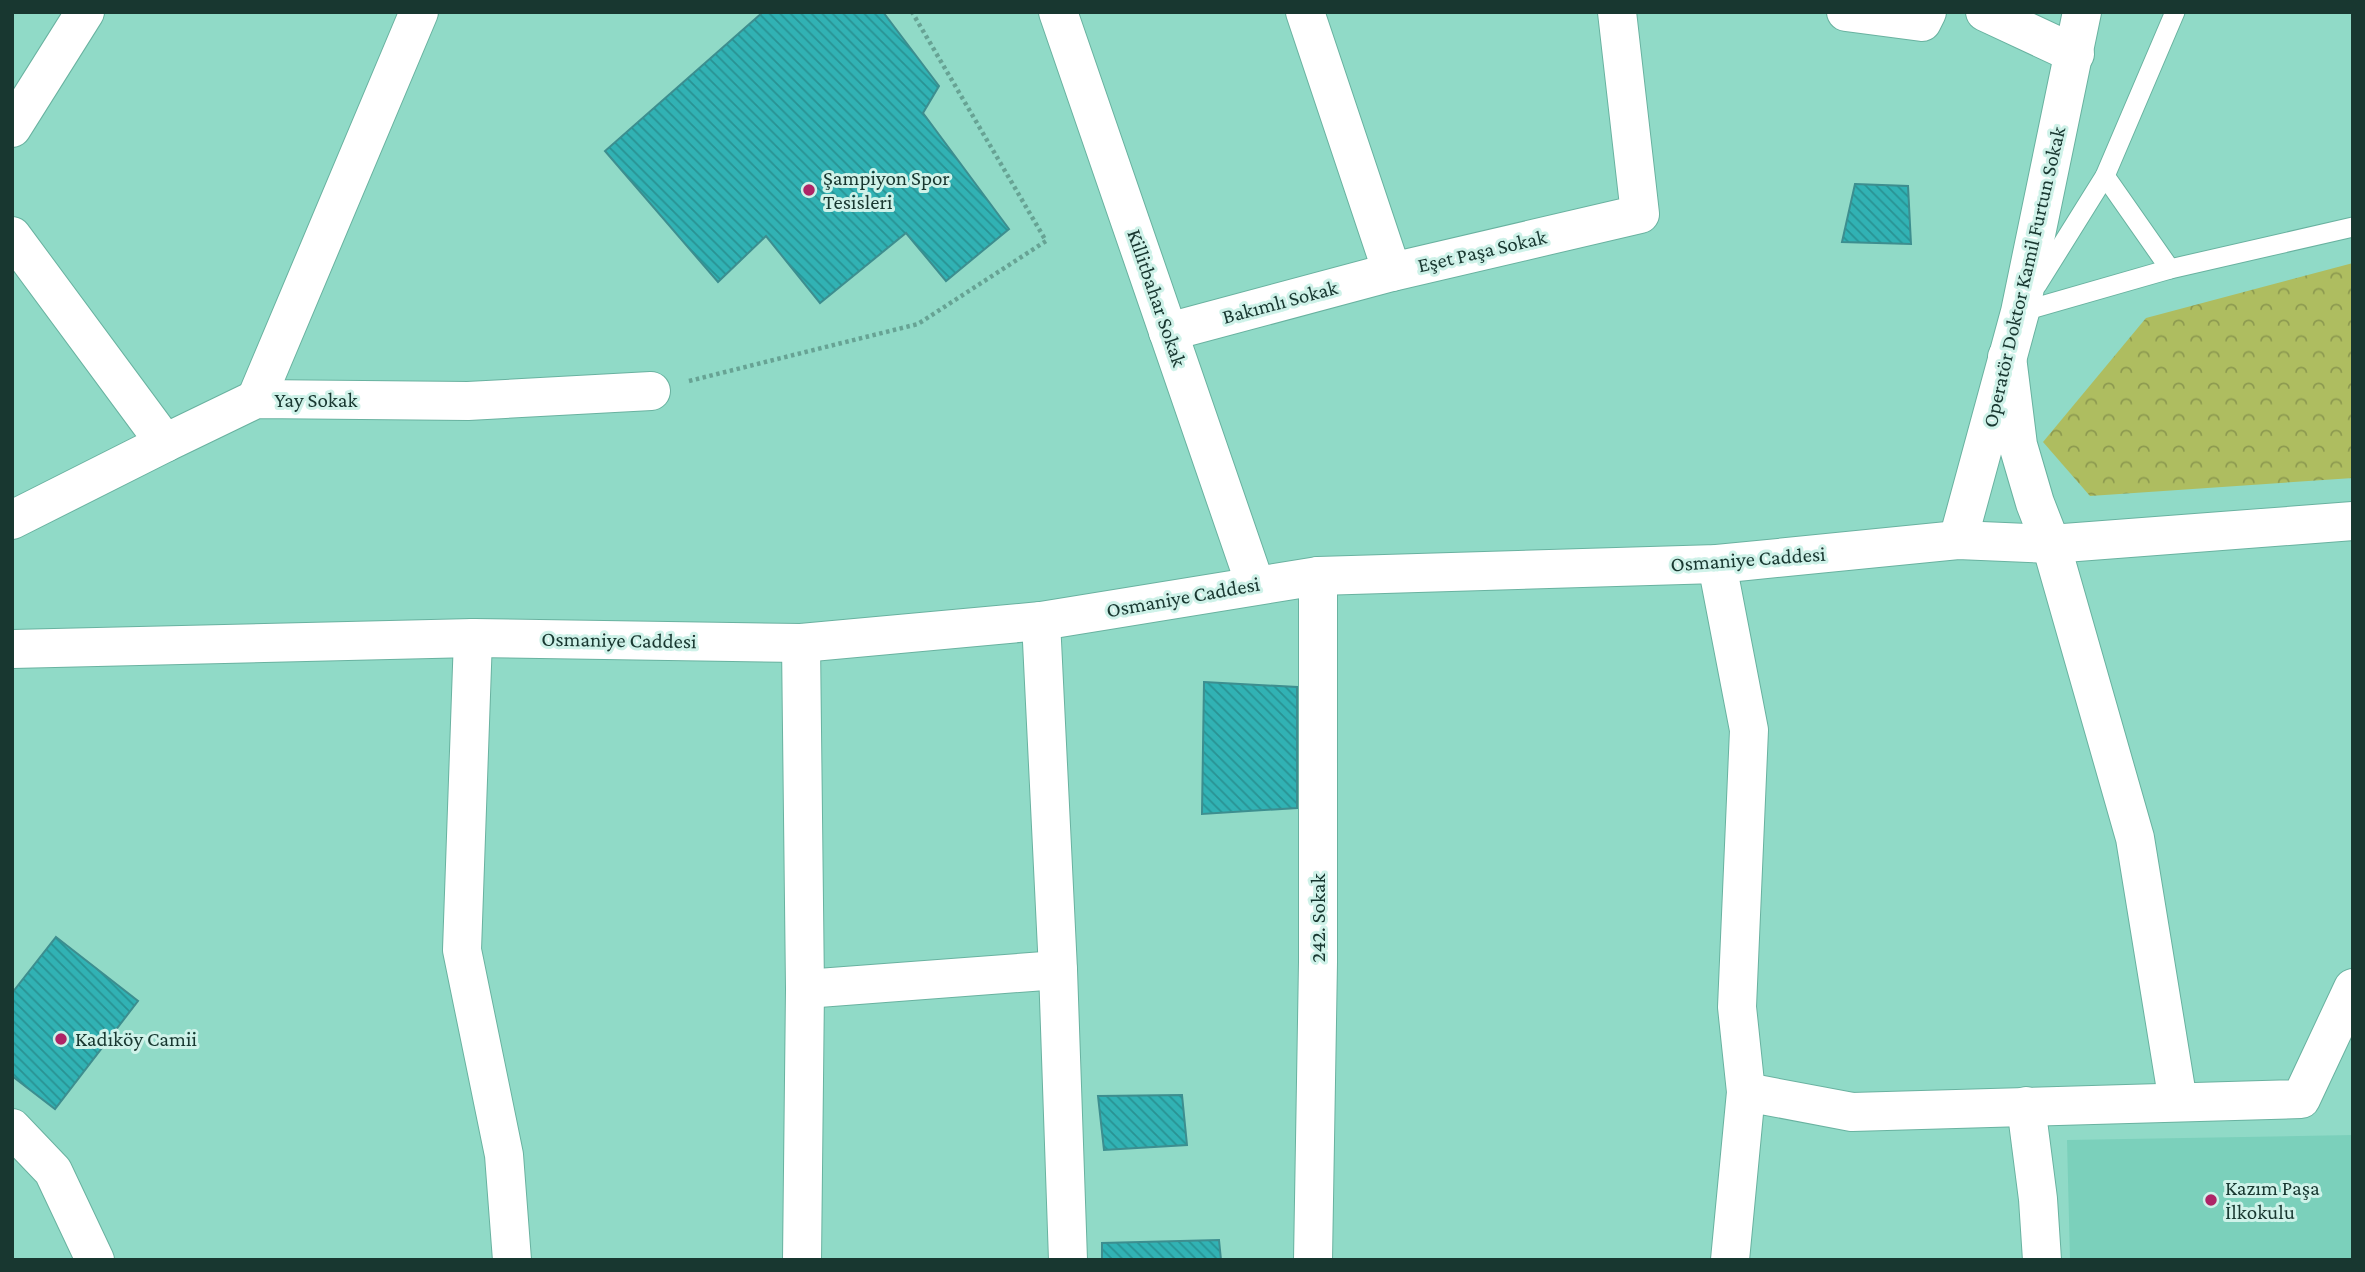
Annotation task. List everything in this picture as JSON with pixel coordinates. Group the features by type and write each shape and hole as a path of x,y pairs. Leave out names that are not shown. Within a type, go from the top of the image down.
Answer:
{"street":[{"path":"12,128 85,12"},
{"path":"256,399 419,12"},
{"name":"Killitbahar Sokak","path":"1058,12 1255,584"},
{"name":"Eşet Paşa Sokak","path":"1305,12 1392,272 1640,214 1617,12"},
{"path":"1846,12 1922,22 1927,12"},
{"path":"1985,12 2075,54"},
{"name":"Operatör Doktor Kamil Furtun Sokak","path":"1958,540 2020,312 2082,12"},
{"path":"12,236 165,443"},
{"name":"Bakımlı Sokak","path":"1168,332 1392,272"},
{"path":"2007,356 2018,446 2051,544 2136,838 2178,1102"},
{"name":"Yay Sokak","path":"12,520 256,399 468,401 651,391"},
{"name":"Osmaniye Caddesi","path":"12,649 472,638 801,643 1041,621 1255,584 1318,576 1717,564 1958,540 2051,544 2353,521"},
{"path":"1717,564 1749,730 1737,1007 1746,1093 1730,1260"},
{"name":"242. Sokak","path":"1313,1260 1318,962 1318,576"},
{"path":"1041,621 1058,970 1068,1260"},
{"path":"472,638 462,950 505,1155 512,1260"},
{"path":"801,643 805,989 802,1260"},
{"path":"805,989 1058,970"},
{"path":"1746,1093 1853,1112 2301,1099 2353,988"},
{"path":"2026,1106 2038,1199 2042,1260"},
{"path":"12,1128 53,1171 95,1260"}],"lane":[{"path":"2020,312 2105,176 2175,12"},
{"path":"2105,176 2170,269"},
{"path":"2020,312 2170,269 2353,227"}],"path":[{"path":"651,391 918,324 1046,241 912,12"}],"shaded area":[{"name":"Kazım Paşa İlkokulu","path":"2353,1135 2353,1260 2070,1260 2067,1140"}],"green space":[{"path":"2353,263 2353,478 2090,496 2043,442 2146,318"}],"building":[{"name":"Şampiyon Spor Tesisleri","path":"763,12 883,12 939,86 923,113 1009,229 946,281 906,233 820,303 766,236 718,282 605,151"},
{"path":"1855,184 1908,186 1911,244 1842,242"},
{"path":"1204,682 1297,687 1297,808 1202,814"},
{"name":"Kadıköy Camii","path":"56,937 138,1001 55,1109 12,1076 12,993"},
{"path":"1182,1095 1187,1145 1104,1150 1098,1096"},
{"path":"1219,1240 1221,1260 1102,1260 1102,1243"}],"place":[{"name":"Şampiyon Spor Tesisleri","path":"809,190"},
{"name":"Kadıköy Camii","path":"61,1039"},
{"name":"Kazım Paşa İlkokulu","path":"2211,1200"}]}
